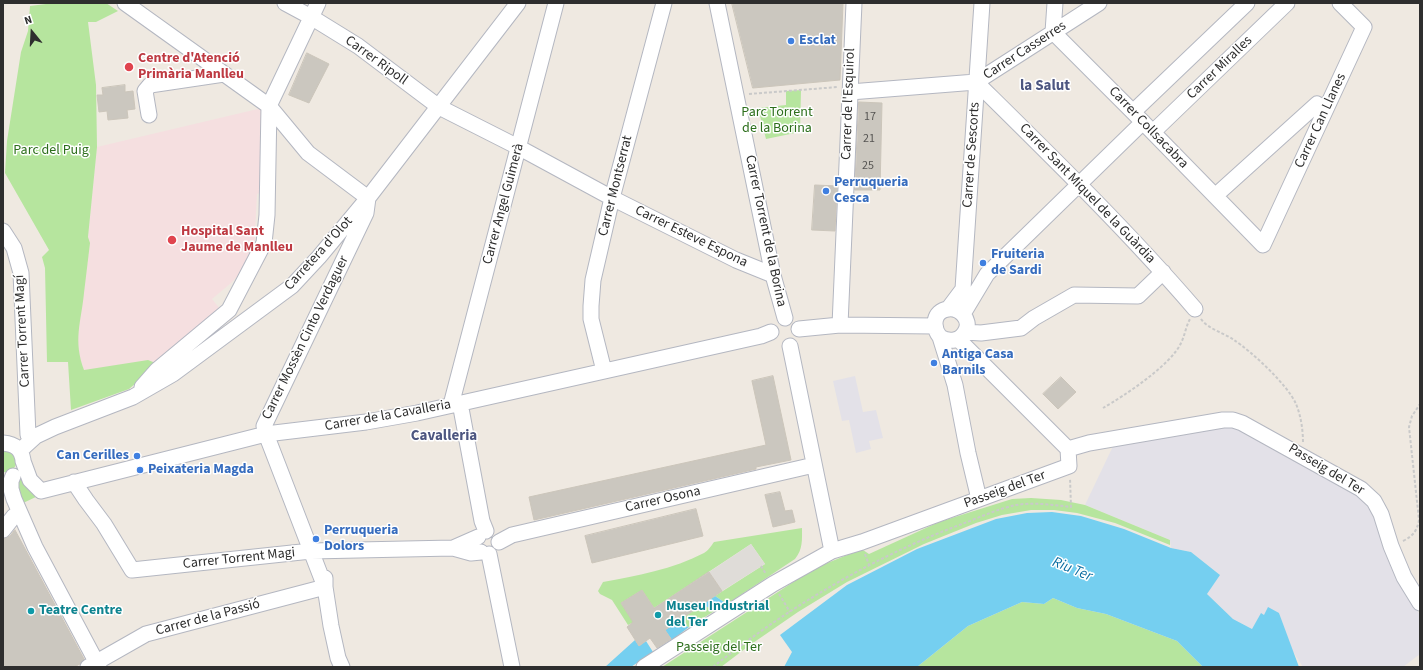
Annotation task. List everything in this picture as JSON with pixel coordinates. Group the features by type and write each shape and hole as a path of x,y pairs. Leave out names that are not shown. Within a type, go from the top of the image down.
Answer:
{"street":[{"path":"125,3 269,106 308,153 368,198"},
{"name":"Carrer Ripoll","path":"286,3 358,46 439,107"},
{"path":"134,397 157,370 229,310 264,243 267,215 269,106 318,3"},
{"name":"Carretera d'Olot","path":"8,477 18,472 22,467 22,456 25,446 36,436 55,426 134,397 173,374 292,286 319,257 368,198 518,3"},
{"name":"Carrer Angel Guimerà","path":"456,404 518,147 556,3"},
{"name":"Carrer Montserrat","path":"604,371 591,319 594,280 612,198 664,3"},
{"name":"Carrer Torrent de la Borina","path":"717,3 773,275 785,318"},
{"name":"Carrer de l'Esquirol","path":"840,325 854,3"},
{"name":"Carrer de Sescorts","path":"948,309 963,289 982,3"},
{"path":"1053,32 1055,3"},
{"name":"Carrer Casserres","path":"850,92 976,82 1099,3"},
{"name":"Carrer Miralles","path":"963,314 987,274 1143,122 1247,3"},
{"name":"Carrer Miralles","path":"1143,122 1287,3"},
{"name":"Carrer Can Llanes","path":"1263,245 1364,27 1340,3"},
{"name":"Carrer Collsacabra","path":"1053,32 1263,245"},
{"path":"148,115 145,91 150,85 224,74"},
{"name":"Carrer Sant Miquel de la Guàrdia","path":"976,82 1080,184 1163,272 1195,309"},
{"path":"1215,196 1317,104 1326,109"},
{"name":"Carrer Esteve Espona","path":"439,107 518,147 612,198 736,260 773,275"},
{"name":"Carrer Mossèn Cinto Verdaguer","path":"266,434 264,426 366,214 368,198"},
{"name":"Carrer Torrent Magí","path":"3,231 14,248 21,273 28,435"},
{"path":"965,259 972,269 987,274"},
{"path":"799,328 840,325 937,332 949,341 962,335 1021,328 1034,318 1074,295 1138,296 1163,272"},
{"path":"962,335 967,322 963,314 954,309 948,309 938,314 935,320 937,332 954,386 979,499"},
{"path":"785,318 792,320 799,328 799,337 797,341 790,346 781,346 777,344 771,332 777,321 785,318"},
{"name":"Carrer de la Cavalleria","path":"22,456 30,480 41,491 266,434 366,422 417,413 761,336 771,332"},
{"path":"962,335 1068,449 1069,466"},
{"path":"790,346 832,551"},
{"path":"456,404 482,521 496,550 485,553"},
{"name":"Passeig del Ter","path":"1068,449 1089,443 1223,420 1233,420 1242,423 1362,489 1374,501 1381,514 1391,546 1404,577 1420,603"},
{"name":"Carretera d'Olot","path":"3,443 28,435 44,427 55,426"},
{"path":"266,434 318,551 331,626 338,658 342,667"},
{"path":"3,443 11,444 17,448 22,456"},
{"name":"Carrer Osona","path":"489,536 512,535 814,465"},
{"name":"Passeig del Ter","path":"644,667 773,584 832,551 862,542 1069,466"},
{"path":"8,477 11,481 11,489 14,499 35,547 95,666"},
{"name":"Carrer Torrent Magi","path":"74,482 104,524 132,570 318,551 453,548 471,553 485,553"},
{"path":"3,490 14,516 35,547"},
{"path":"3,530 14,516"},
{"path":"489,536 477,545 485,553 512,667"},
{"name":"Carrer Torrent Magi","path":"453,548 489,536"},
{"name":"Carrer de la Passió","path":"95,666 146,634 325,587"}],"path":[{"path":"736,95 840,86 850,92"},
{"path":"1102,408 1118,399 1170,359 1181,343 1188,321 1195,309 1203,322 1244,346 1255,356 1296,403 1303,429 1304,456"},
{"path":"1391,546 1412,536 1417,529 1419,520 1409,427 1412,416 1420,404"},
{"name":"Passeig del Ter","path":"713,667 790,612 821,592 869,565 948,529 1015,506 1030,504 1071,507 1069,466"},
{"path":"864,553 869,565"},
{"path":"761,566 768,578"},
{"path":"777,592 790,612"}],"shaded area":[{"name":"Hospital Sant Jaume de Manlleu","path":"262,108 260,193 257,194 255,243 246,267 231,283 212,299 220,309 158,364 84,370 80,358 77,338 90,243 88,237 97,147"},
{"path":"855,376 863,412 876,410 883,438 869,441 871,449 856,453 849,420 842,421 833,381"},
{"path":"1233,426 1365,499 1376,517 1391,567 1420,615 1420,654 1403,667 1303,667 1292,650 1279,613 1261,614 1252,629 1233,619 1207,594 1219,574 1191,552 1171,548 1170,540 1085,505 1115,442"},
{"path":"751,544 765,564 722,591 709,572"}],"green space":[{"name":"Parc del Puig","path":"54,3 106,3 118,11 96,22 88,22 96,85 97,147 88,237 90,243 78,340 84,370 148,360 158,364 129,389 71,410 68,362 47,362 45,268 42,257 49,250 5,173 7,141 21,52 28,31 30,6"},
{"name":"Parc Torrent de la Borina","path":"801,90 800,133 766,139 758,108 786,105 786,91"},
{"path":"3,450 13,452 17,462 14,469 8,472 3,472"},
{"path":"23,475 40,495 21,504 18,498 18,480"},
{"name":"Passeig del Ter","path":"1031,498 1061,500 1085,505 1170,540 1170,545 1115,523 1077,513 1054,510 1031,510 1002,515 976,523 924,544 847,582 798,612 721,667 662,667 815,568 857,551 863,550 869,554 939,522 1012,499"},
{"path":"802,528 801,548 795,559 727,604 715,596 765,564 751,544 654,608 642,590 621,603 634,622 628,625 612,600 600,594 598,591 603,582 667,568 692,559 705,552 714,542"},
{"path":"1053,598 1077,608 1106,614 1177,641 1203,667 917,667 968,626 1022,602 1044,604"},
{"path":"702,605 716,610 689,627 675,623"}],"water":[{"name":"Riu Ter","path":"1052,512 1081,516 1124,529 1171,548 1191,552 1220,575 1207,594 1233,619 1252,629 1261,613 1264,615 1268,607 1279,613 1299,667 1203,667 1177,641 1106,614 1077,608 1053,598 1044,604 1022,602 968,626 917,667 784,667 792,652 780,635 847,585 917,549 996,519 1027,513"},
{"path":"715,596 727,604 716,610 702,605"},
{"path":"675,623 689,627 672,640 665,630"},
{"path":"635,640 639,646 646,641 653,652 631,667 605,667"}],"building":[{"name":"Esclat","path":"732,3 843,3 840,80 753,88"},
{"path":"307,53 329,64 309,103 289,95"},
{"path":"125,85 125,92 133,91 135,109 127,110 128,118 108,120 107,111 99,112 97,95 103,95 102,88"},
{"path":"859,102 882,103 880,190 855,190"},
{"path":"815,185 837,186 835,231 812,230"},
{"path":"773,376 791,460 534,520 529,497 766,445 752,381"},
{"path":"1061,377 1076,392 1058,409 1043,394"},
{"path":"780,492 785,511 792,510 795,522 773,527 765,495"},
{"path":"696,509 703,536 592,563 585,536"},
{"path":"15,530 84,659 80,664 74,667 3,667 3,539 10,536"},
{"name":"Museu Industrial del Ter","path":"709,572 722,591 665,630 671,639 657,648 650,638 639,646 627,627 633,622 621,603 642,590 654,608"}],"place":[{"name":"Esclat","path":"791,41"},
{"name":"Centre d'Atenció Primària Manlleu","path":"129,67"},
{"name":"Perruqueria Cesca","path":"826,191"},
{"name":"Hospital Sant Jaume de Manlleu","path":"172,240"},
{"name":"Fruiteria de Sardi","path":"983,263"},
{"name":"Antiga Casa Barnils","path":"934,363"},
{"name":"Can Cerilles","path":"137,456"},
{"name":"Peixateria Magda","path":"140,470"},
{"name":"Perruqueria Dolors","path":"316,539"},
{"name":"Teatre Centre","path":"31,611"},
{"name":"Museu Industrial del Ter","path":"658,615"}],"district":[{"name":"la Salut","path":"1045,87"},
{"name":"Cavalleria","path":"444,437"}]}
